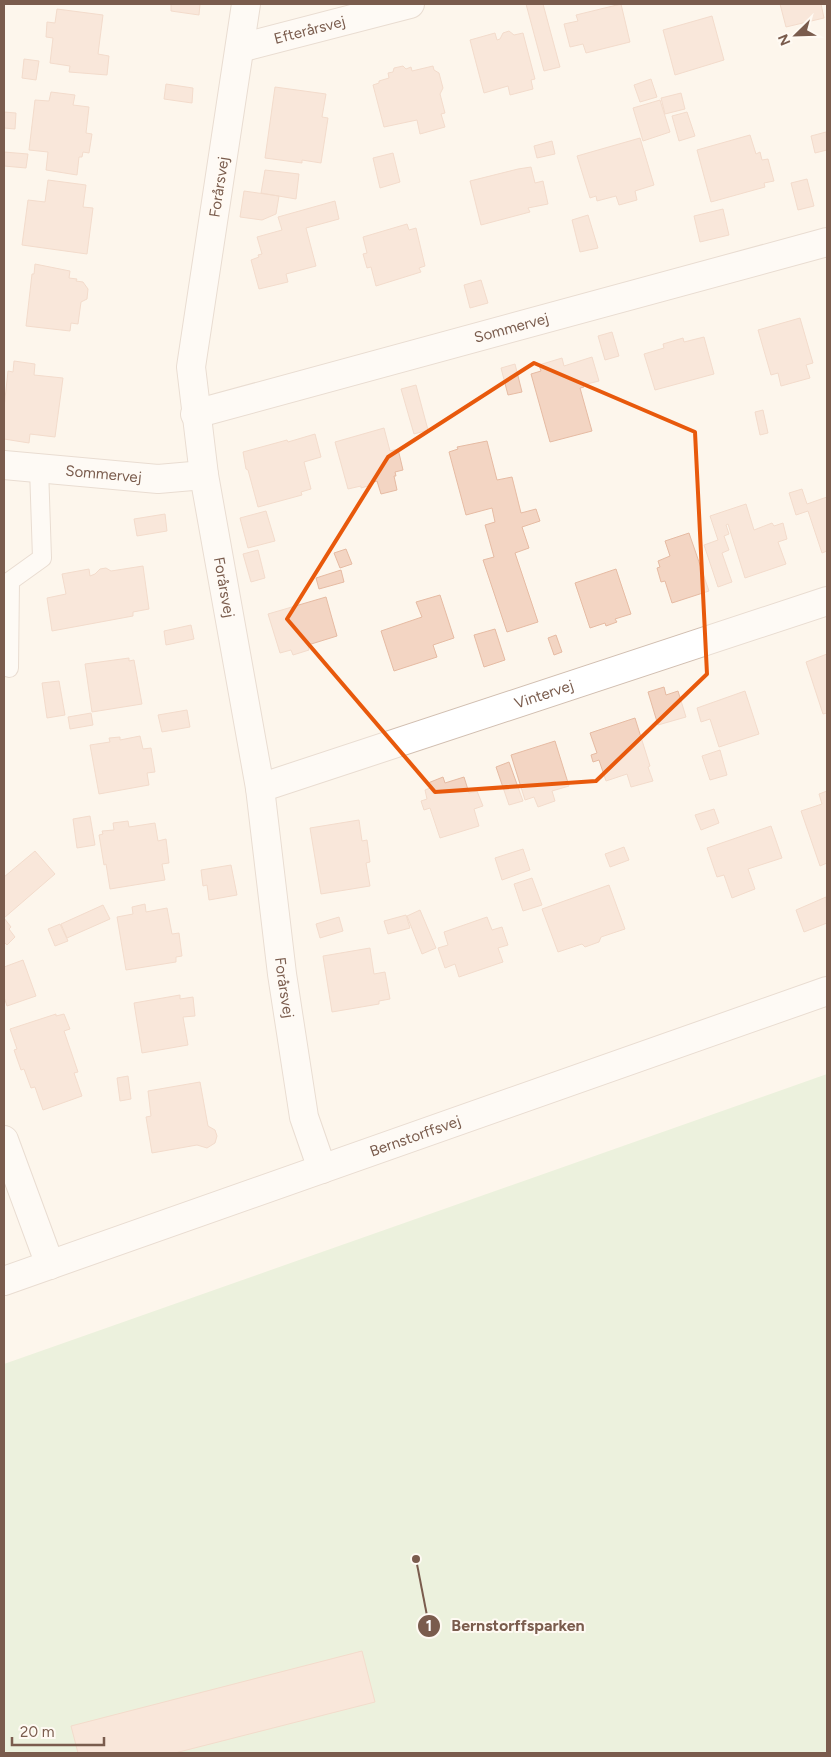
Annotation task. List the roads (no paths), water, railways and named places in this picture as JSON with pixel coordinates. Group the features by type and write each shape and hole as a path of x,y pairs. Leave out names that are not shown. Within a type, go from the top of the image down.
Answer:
{"street":[{"name":"Forårsvej","path":"246,4 191,368 195,414 204,475 260,788 282,974 304,1117 322,1169"},
{"name":"Efterårsvej","path":"240,48 410,4"},
{"name":"Sommervej","path":"195,414 827,242"},
{"name":"Sommervej","path":"4,465 158,480 204,475"},
{"name":"Vintervej","path":"260,788 827,601"},
{"name":"Bernstorffsvej","path":"4,1281 827,990"},
{"path":"4,1140 50,1264"}],"lane":[{"path":"8,668 10,581 42,558 39,468"}],"place":[{"name":"Bernstorffsparken","path":"416,1559"}]}
